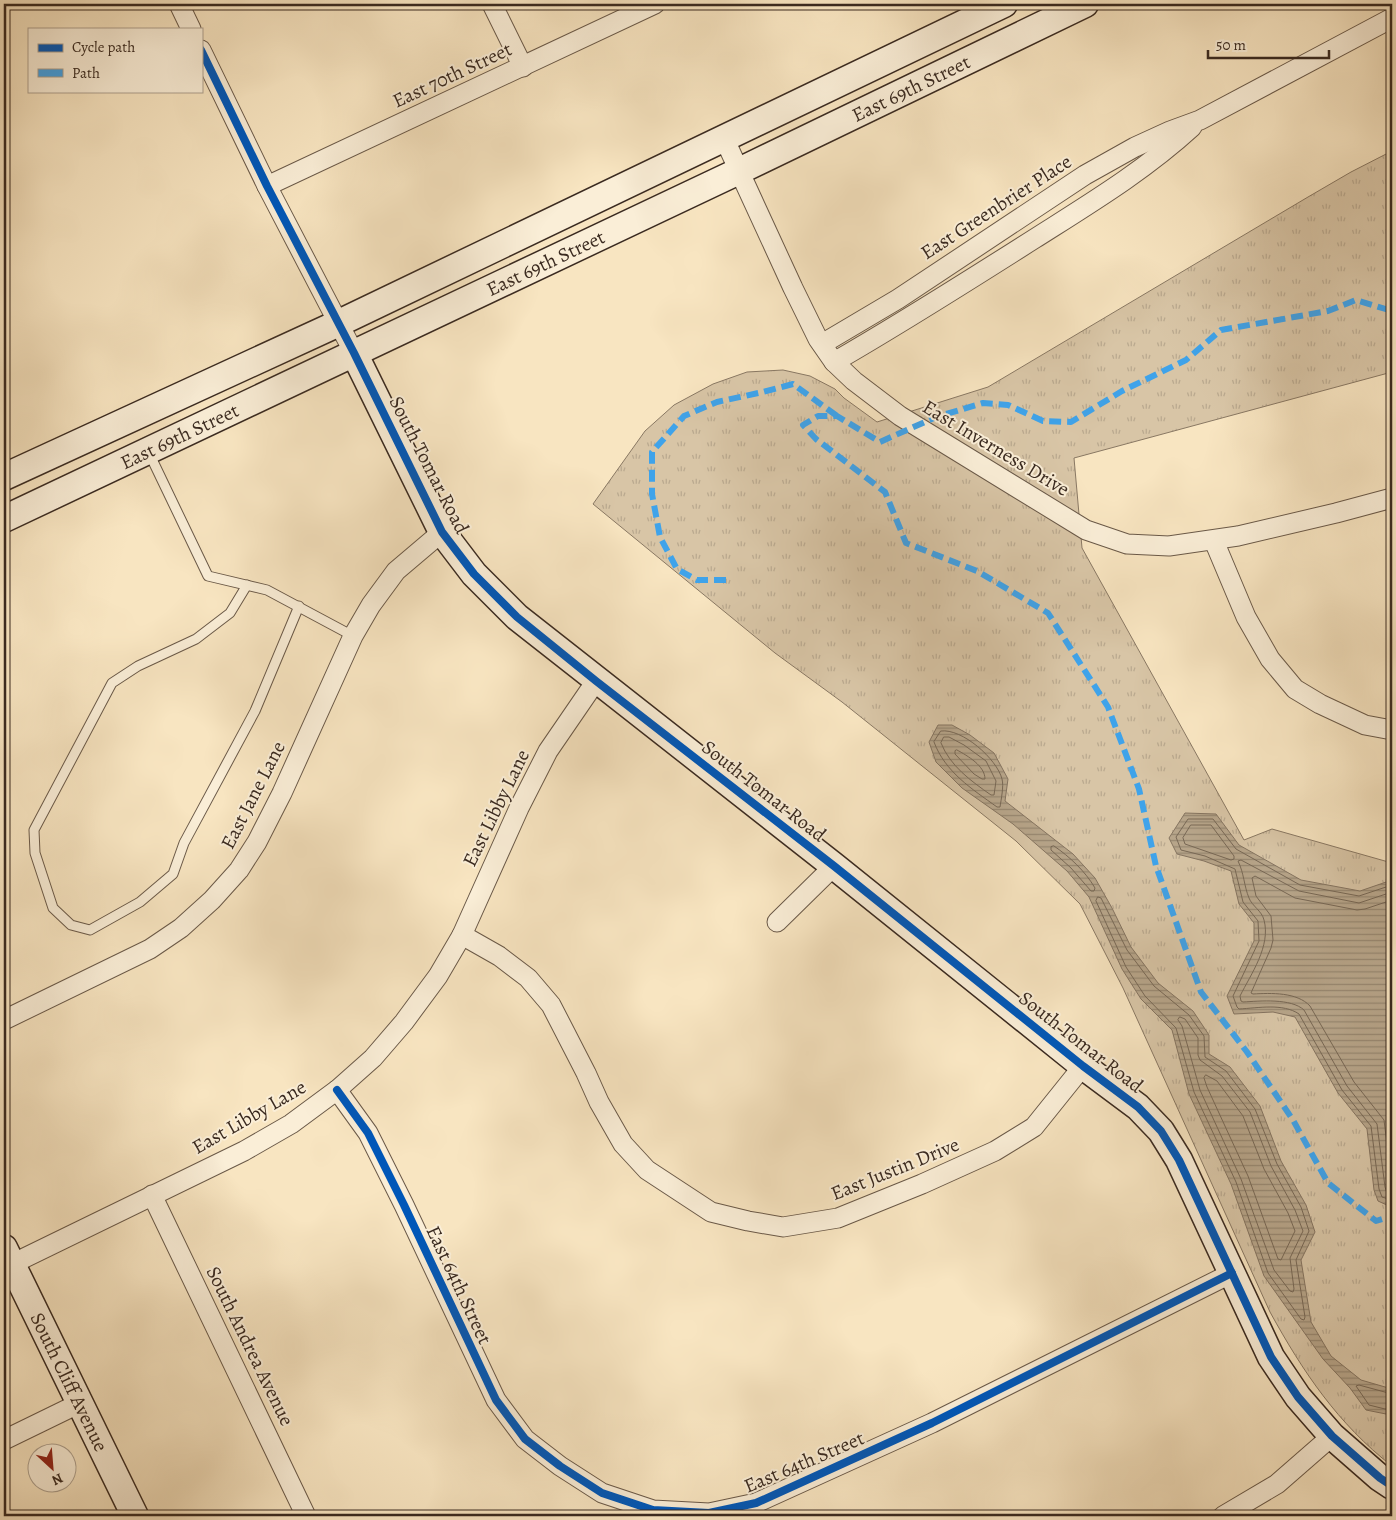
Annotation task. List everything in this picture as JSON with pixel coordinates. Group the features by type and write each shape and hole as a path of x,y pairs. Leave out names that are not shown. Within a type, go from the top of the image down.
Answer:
{"main road":[{"name":"East 69th Street","path":"4,478 339,323 1004,4"},
{"name":"East 69th Street","path":"4,519 739,171 1085,4"},
{"name":"South Tomar Road","path":"354,353 442,532 474,574 517,618 834,866 1083,1066 1138,1107 1161,1131 1179,1160 1271,1357 1298,1397 1332,1436 1380,1478 1392,1486"},
{"name":"South Cliff Avenue","path":"8,1256 135,1516"}],"street":[{"path":"178,4 190,28"},
{"path":"492,4 523,67"},
{"name":"East 70th Street","path":"267,186 655,4"},
{"name":"East Greenbrier Place","path":"822,344 898,298 1085,175 1135,147 1200,120 1392,18"},
{"name":"South Tomar Road","path":"202,52 267,186 354,353"},
{"name":"East Greenbrier Place","path":"834,362 908,320 1110,190 1168,149 1200,120"},
{"name":"East Inverness Drive","path":"724,138 793,288 822,344 834,362 854,381 900,416 1086,530 1126,544 1169,546 1214,541 1392,498"},
{"name":"East Jane Lane","path":"4,1020 150,949 181,928 212,900 239,870 257,842 282,793 353,636 371,605 396,571 442,532"},
{"path":"1214,541 1246,617 1270,658 1295,689 1320,704 1365,725 1392,730"},
{"name":"East Libby Lane","path":"8,1256 152,1195 244,1151 291,1124 337,1090 373,1058 404,1022 438,976 462,935 519,808 548,751 596,681"},
{"path":"777,922 834,866"},
{"name":"East Justin Drive","path":"462,935 499,956 528,978 552,1005 599,1102 623,1144 647,1170 711,1212 748,1222 783,1227 838,1218 922,1184 995,1151 1034,1127 1083,1066"},
{"name":"East 64th Street","path":"337,1090 368,1133 496,1400 525,1439 560,1466 602,1493 653,1510 709,1513 756,1503 932,1423 1232,1274"},
{"name":"South Andrea Avenue","path":"152,1195 306,1516"},
{"path":"4,1440 80,1403"},
{"path":"1223,1516 1277,1484 1332,1436"}],"lane":[{"path":"148,450 208,576 267,590 353,636"},
{"path":"247,585 230,613 196,639 138,666 112,683 34,830 35,853 53,908 71,925 90,930 140,902 173,874 184,843 255,711 299,606"}],"green space":[{"path":"1392,151 1392,372 1074,458 1082,548 1244,840 1272,829 1392,863 1392,1466 1338,1415 1295,1355 1270,1312 1123,988 1080,904 1016,841 842,702 775,653 593,504 645,431 674,405 713,384 747,372 783,370 810,376 835,389 844,398 877,422 988,387 1308,197"}],"water":[{"path":"938,725 952,725 970,735 994,753 1008,779 1005,801 1073,854 1095,878 1131,947 1158,983 1193,1011 1209,1035 1209,1054 1230,1067 1260,1106 1281,1161 1306,1205 1315,1232 1301,1260 1311,1322 1331,1356 1361,1380 1392,1389 1392,1412 1386,1414 1366,1410 1350,1388 1323,1359 1264,1276 1231,1184 1189,1094 1172,1030 1141,999 1122,969 1089,897 1067,871 1013,824 962,788 936,762 929,742"},
{"path":"1185,813 1216,814 1239,845 1301,880 1360,891 1392,880 1392,1205 1389,1206 1378,1201 1374,1190 1367,1129 1338,1093 1295,1017 1273,1012 1234,1014 1227,996 1254,941 1254,923 1239,904 1231,871 1177,854 1169,838"}],"marked path":[{"path":"1389,310 1356,300 1328,311 1221,330 1186,360 1122,391 1071,422 1043,421 1008,405 983,403 936,417 880,442 837,416 818,416 803,425 816,439 885,492 906,543 977,571 1048,613 1108,707 1139,789 1156,866 1201,992 1247,1052 1293,1120 1328,1183 1376,1221 1392,1216"},
{"path":"726,580 697,580 677,569 660,537 652,494 652,452 684,416 717,402 793,384 837,416"}],"cycle path":[{"path":"202,52 267,186 354,353 442,532 474,574 517,617 596,681 834,866 1083,1066 1138,1107 1161,1131 1179,1160 1271,1357 1298,1397 1332,1436 1380,1478 1392,1486"},
{"path":"337,1090 368,1133 496,1400 525,1439 560,1466 602,1493 653,1510 709,1513 756,1503 932,1423 1232,1273"}]}
